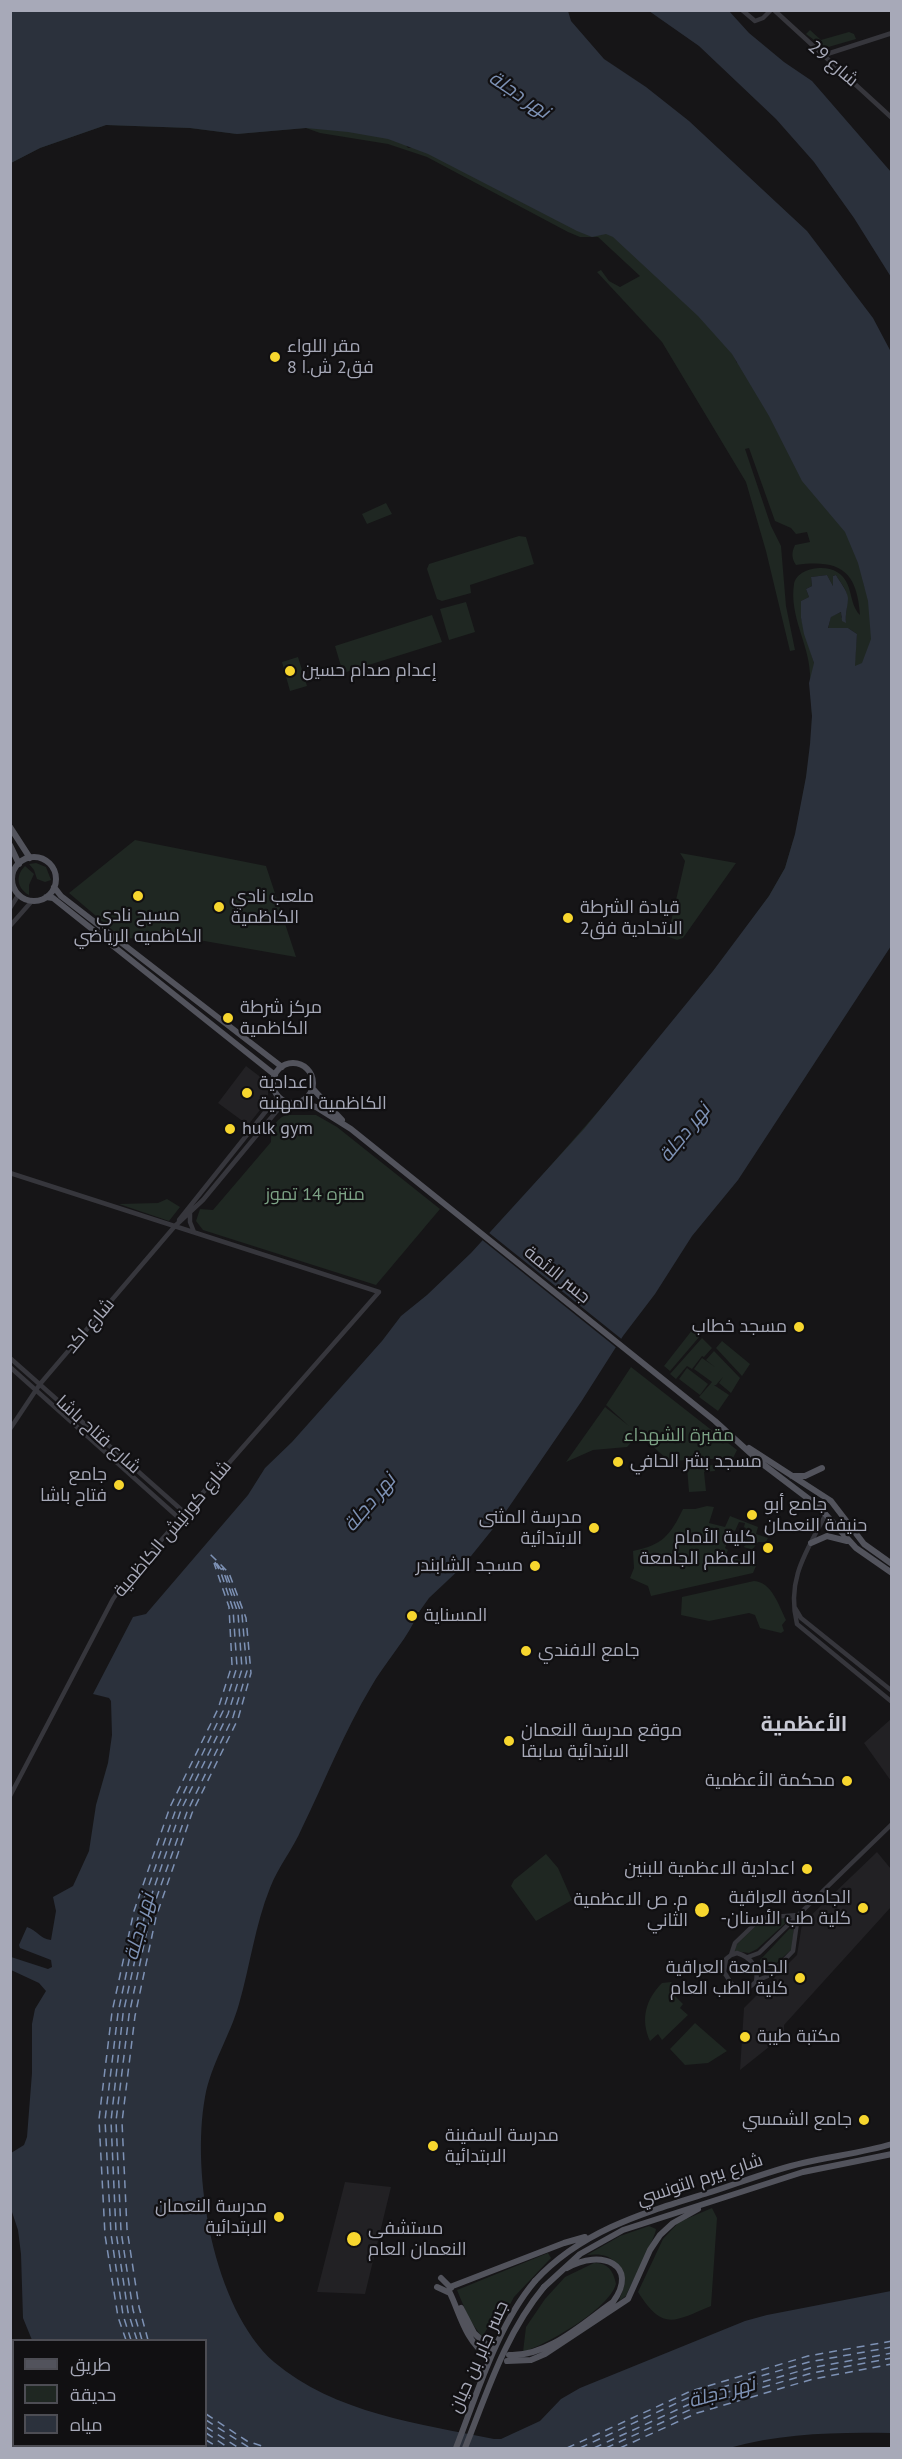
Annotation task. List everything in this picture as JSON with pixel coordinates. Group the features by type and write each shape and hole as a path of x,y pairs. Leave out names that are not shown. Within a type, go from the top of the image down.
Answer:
{"main road":[{"path":"10,827 30,858"},
{"path":"10,845 19,864"},
{"path":"46,897 54,887 55,874 49,863 39,858 30,858 19,864 14,873 13,882 19,894 32,901 46,897 53,898 275,1075"},
{"path":"54,887 61,896 282,1067"},
{"path":"292,1063 304,1066 312,1077 313,1089 305,1100 285,1101 278,1096 274,1088 275,1075 282,1067 292,1063"},
{"name":"جسر الائمة","path":"313,1089 351,1129"},
{"name":"جسر الائمة","path":"298,1102 316,1107 351,1129 743,1445"},
{"path":"743,1445 825,1497 835,1506 864,1544 891,1563"},
{"path":"743,1445 760,1462 818,1506 850,1543"},
{"path":"789,1475 805,1476 822,1468"},
{"path":"818,1506 825,1497"},
{"path":"826,1515 835,1506"},
{"path":"811,1543 827,1536 836,1537 850,1543 891,1573"},
{"name":"شارع بيرم التونسي","path":"535,2281 566,2252 591,2236 625,2220 794,2165 891,2144"},
{"name":"شارع بيرم التونسي","path":"544,2287 580,2254 614,2235 803,2172 891,2154"},
{"path":"554,2276 572,2265 597,2258 614,2264 622,2286 613,2302 548,2346 532,2353 508,2358 519,2362 545,2354 628,2299 650,2250 660,2235 673,2223 720,2198"},
{"path":"450,2287 564,2243 591,2236"},
{"path":"437,2287 450,2293 468,2334 479,2350 488,2351 472,2329 450,2287 441,2278"},
{"name":"جسر جابر بن حيان","path":"456,2448 503,2331 513,2311 535,2281"},
{"name":"جسر جابر بن حيان","path":"465,2448 512,2334 523,2314 544,2287"}],"street":[{"path":"742,10 755,21 763,18 772,10"},
{"name":"شارع 29","path":"772,10 891,118"},
{"path":"824,55 891,33"},
{"path":"10,908 19,894"},
{"path":"10,926 32,901"},
{"name":"شارع اكد","path":"10,1429 40,1384 175,1226 188,1206 278,1096"},
{"name":"شارع اكد","path":"175,1226 203,1200 285,1101"},
{"path":"10,1173 194,1232"},
{"path":"190,1213 190,1222 194,1232"},
{"name":"شارع كورنيش الكاظمية","path":"10,1796 113,1599 128,1578 379,1292 194,1232"},
{"name":"شارع فتاح باشا","path":"10,1358 185,1513"},
{"name":"شارع فتاح باشا","path":"10,1367 180,1519"},
{"path":"826,1515 794,1579 793,1603 796,1624 891,1702"},
{"path":"793,1603 801,1618 891,1691"},
{"path":"874,1686 879,1680"},
{"path":"748,1958 759,1953 891,1824"},
{"path":"798,1915 793,1951 770,1975 743,1990 729,1982 723,1968 735,1942 761,1918 798,1915"},
{"path":"756,1981 755,1966 759,1953"},
{"path":"730,1954 739,1954 748,1958 755,1966"}],"shaded area":[{"name":"اعدادية الكاظمية المهنية","path":"246,1066 267,1082 268,1088 268,1100 248,1125 218,1103"},
{"path":"891,1719 891,1781 864,1743"},
{"name":"الجامعة العراقية كلية الطب العام","path":"877,1852 891,1869 891,1907 784,2025 784,2035 740,2070 744,2008 797,1955 802,1924"},
{"name":"مستشفى النعمان العام","path":"345,2182 391,2187 365,2294 317,2292"}],"green space":[{"path":"810,30 821,40 849,32 854,34 856,39 825,48 806,34"},
{"path":"315,116 335,125 343,123 346,127 395,136 402,139 408,148 420,146 444,156 489,165 501,175 513,179 534,193 535,188 547,191 633,246 690,300 736,349 733,354 737,363 740,357 744,357 748,374 762,385 764,398 774,408 775,424 802,473 823,502 840,515 848,525 867,572 867,579 863,581 876,622 878,646 876,656 872,665 865,671 854,672 857,634 848,628 828,629 831,616 842,612 841,617 846,622 846,591 836,575 833,576 833,586 827,575 811,577 812,586 806,589 809,597 801,601 801,618 814,663 814,676 820,683 841,682 849,690 832,762 823,768 823,771 832,771 831,781 837,772 836,753 856,685 875,675 865,727 855,761 792,893 748,965 722,993 675,1063 636,1096 541,1195 523,1211 503,1220 630,1075 730,950 769,896 785,868 793,841 800,843 805,815 814,817 829,787 825,787 814,813 805,812 798,820 806,781 812,716 809,663 794,607 794,584 800,574 806,571 826,568 837,572 846,581 860,615 858,600 850,578 843,571 824,564 796,565 792,556 795,545 810,542 807,532 796,534 791,528 775,521 749,448 745,449 771,526 781,546 786,606 795,650 790,651 766,551 746,482 662,342 597,272 601,270 609,281 620,287 640,276 598,237 580,237 568,232 427,157 388,144 320,133 306,128 237,134 190,128 106,125 40,148 11,163 10,157 75,129 102,121 166,121 237,131 273,126"},
{"path":"386,503 392,514 367,524 362,514"},
{"path":"519,536 526,537 534,564 470,585 471,593 442,601 437,599 427,569 429,564"},
{"path":"466,602 475,632 449,640 440,609"},
{"path":"432,615 442,642 343,673 335,646"},
{"path":"298,657 307,686 290,691 282,662"},
{"path":"135,840 266,866 296,957 170,935 123,939 69,893"},
{"path":"680,853 736,863 683,938 677,940 661,934 670,926 685,861"},
{"path":"36,863 46,867 51,880 45,882 37,879 29,864"},
{"path":"25,866 34,874 29,885 29,895 22,889 19,882 20,874"},
{"name":"منتزه 14 تموز","path":"286,1115 316,1115 337,1127 440,1209 376,1285 203,1230 196,1221 200,1209 213,1210 271,1142 274,1126"},
{"path":"167,1199 180,1207 169,1221 119,1204 158,1203"},
{"path":"693,1329 700,1336 670,1371 664,1366"},
{"path":"702,1338 712,1348 692,1369 687,1366 676,1379 670,1374"},
{"path":"722,1341 750,1364 742,1376 716,1348"},
{"path":"714,1351 740,1378 731,1393 719,1383 723,1377 714,1385 729,1395 718,1411 699,1397 712,1382 694,1369 702,1358 715,1367 706,1360"},
{"name":"مقبرة الشهداء","path":"631,1367 737,1450 733,1458 669,1461 639,1434 627,1447 593,1450 566,1462 605,1407 629,1426 606,1405"},
{"path":"687,1368 708,1384 700,1395 679,1379"},
{"path":"714,1465 715,1471 704,1472 706,1491 689,1492 687,1467"},
{"path":"714,1507 709,1523 725,1527 730,1516 758,1527 756,1534 768,1538 766,1542 758,1542 752,1550 744,1547 748,1536 740,1533 745,1533 747,1529 744,1527 745,1523 739,1522 735,1531 732,1530 725,1548 728,1550 726,1555 756,1566 753,1573 651,1596 648,1586 630,1578 634,1568 633,1551 651,1546 664,1538 683,1509"},
{"path":"754,1581 766,1586 778,1602 786,1620 782,1625 784,1631 781,1633 760,1628 755,1615 749,1613 709,1621 681,1615 682,1597"},
{"path":"546,1854 558,1868 572,1900 536,1921 511,1886 514,1880"},
{"path":"764,1918 790,1919 757,1949 749,1953 734,1951 734,1947"},
{"path":"794,1924 792,1949 763,1975 760,1960"},
{"path":"671,1982 678,1989 673,1994 683,2004 680,2008 688,2015 662,2040 658,2034 650,2041 645,2025 646,2010 656,1989 662,1983"},
{"path":"695,2023 727,2051 708,2063 685,2065 670,2049"},
{"path":"712,2208 717,2218 711,2306 678,2319 662,2318 638,2292 663,2239 679,2222"},
{"path":"649,2226 656,2229 652,2241 626,2296 619,2301 625,2283 616,2264 602,2255 587,2255 620,2236"},
{"path":"548,2253 551,2258 514,2297 498,2327 490,2324 482,2337 469,2319 457,2290"},
{"path":"594,2263 603,2264 611,2271 616,2284 611,2294 590,2314 562,2334 523,2352 526,2327 545,2299 565,2277"}],"water":[{"name":"نهر دجلة","path":"11,11 568,11 571,21 604,59 646,87 689,121 807,231 873,318 891,352 891,946 738,1180 692,1236 655,1294 623,1336 500,1520 463,1566 429,1598 419,1612 409,1613 409,1618 414,1622 361,1704 298,1836 270,1888 260,1916 239,2004 208,2085 201,2128 201,2163 211,2238 222,2275 236,2309 253,2338 274,2362 298,2379 350,2405 408,2421 501,2439 540,2421 561,2399 580,2388 745,2321 891,2291 891,2433 810,2434 769,2439 729,2448 91,2448 90,2447 207,2447 207,2339 32,2339 23,2318 21,2254 18,2230 11,2209 11,2153 24,2145 27,2137 32,2073 32,2024 35,2009 46,1991 39,1983 11,1970 11,1957 48,1969 52,1967 51,1960 20,1948 19,1945 27,1927 51,1940 56,1911 53,1897 73,1886 89,1851 96,1805 108,1763 112,1735 111,1701 109,1698 93,1694 133,1617 146,1614 248,1495 265,1468 292,1442 382,1341 401,1316 471,1253 584,1129 713,971 769,896 785,868 795,834 806,777 812,716 809,683 814,663 804,634 801,601 809,597 806,589 812,586 811,577 827,575 833,586 833,576 836,575 845,589 848,598 846,623 842,621 841,612 831,617 828,628 848,628 857,634 855,666 862,663 871,639 868,601 858,563 845,532 802,481 769,416 732,354 698,316 613,237 606,234 592,237 577,231 428,154 388,139 348,132 306,128 237,134 190,128 106,125 40,148 11,163"},
{"path":"649,11 729,11 749,33 784,62 812,81 891,172 891,277 854,218 814,162 776,119 699,46"}],"pier":[{"path":"488,1232 624,1341 618,1349 481,1239"}],"ferry route":[{"path":"148,2339 139,2307 127,2229 122,2122 135,2016 156,1917 192,1813 238,1719 251,1673 246,1618 229,1573 210,1554"},
{"path":"131,2339 123,2315 111,2234 105,2120 118,2013 139,1913 176,1809 223,1711 237,1667 233,1609 221,1573 212,1557"},
{"path":"137,2339 128,2312 116,2232 111,2121 123,2014 145,1914 181,1810 228,1714 242,1669 238,1613 224,1573 214,1560"},
{"path":"126,2339 118,2317 105,2235 99,2119 112,2012 134,1911 170,1807 218,1709 232,1665 229,1607 214,1563"},
{"path":"142,2339 133,2310 121,2231 116,2121 129,2015 150,1916 187,1812 233,1717 247,1671 242,1615 222,1568"},
{"path":"567,2448 691,2391 808,2356 892,2341"},
{"path":"580,2448 692,2396 809,2362 892,2347"},
{"path":"594,2448 694,2402 810,2368 892,2353"},
{"path":"606,2448 696,2407 812,2373 892,2358"},
{"path":"620,2448 697,2413 813,2379 892,2364"},
{"path":"207,2415 247,2441 268,2448"},
{"path":"207,2421 250,2448"},
{"path":"207,2428 239,2448"},
{"path":"207,2434 229,2448"},
{"path":"207,2441 219,2448"}],"place":[{"name":"مقر اللواء 8 فق2 ش.ا","path":"275,357"},
{"name":"إعدام صدام حسين","path":"290,671"},
{"name":"مسبح نادي الكاظميه الرياضي","path":"138,896"},
{"name":"ملعب نادي الكاظمية","path":"219,907"},
{"name":"قيادة الشرطة الاتحادية فق2","path":"568,918"},
{"name":"مركز شرطة الكاظمية","path":"228,1018"},
{"name":"اعدادية الكاظمية المهنية","path":"247,1093"},
{"name":"hulk gym","path":"230,1129"},
{"name":"مسجد خطاب","path":"799,1327"},
{"name":"مسجد بشر الحافي","path":"618,1462"},
{"name":"جامع فتاح باشا","path":"119,1485"},
{"name":"جامع أبو حنيفة النعمان","path":"752,1515"},
{"name":"مدرسة المثنى الابتدائية","path":"594,1528"},
{"name":"كلية الأمام الاعظم الجامعة","path":"768,1548"},
{"name":"مسجد الشابندر","path":"535,1566"},
{"name":"المسناية","path":"412,1616"},
{"name":"جامع الافندي","path":"526,1651"},
{"name":"موقع مدرسة النعمان الابتدائية سابقا","path":"509,1741"},
{"name":"محكمة الأعظمية","path":"847,1781"},
{"name":"اعدادية الاعظمية للبنين","path":"807,1869"},
{"name":"الجامعة العراقية -كلية طب الأسنان","path":"863,1908"},
{"name":"م. ص الاعظمية الثاني","path":"702,1910"},
{"name":"الجامعة العراقية كلية الطب العام","path":"800,1978"},
{"name":"مكتبة طيبة","path":"745,2037"},
{"name":"جامع الشمسي","path":"864,2120"},
{"name":"مدرسة السفينة الابتدائية","path":"433,2146"},
{"name":"مدرسة النعمان الابتدائية","path":"279,2217"},
{"name":"مستشفى النعمان العام","path":"354,2239"}],"district":[{"name":"الأعظمية","path":"804,1725"}]}
